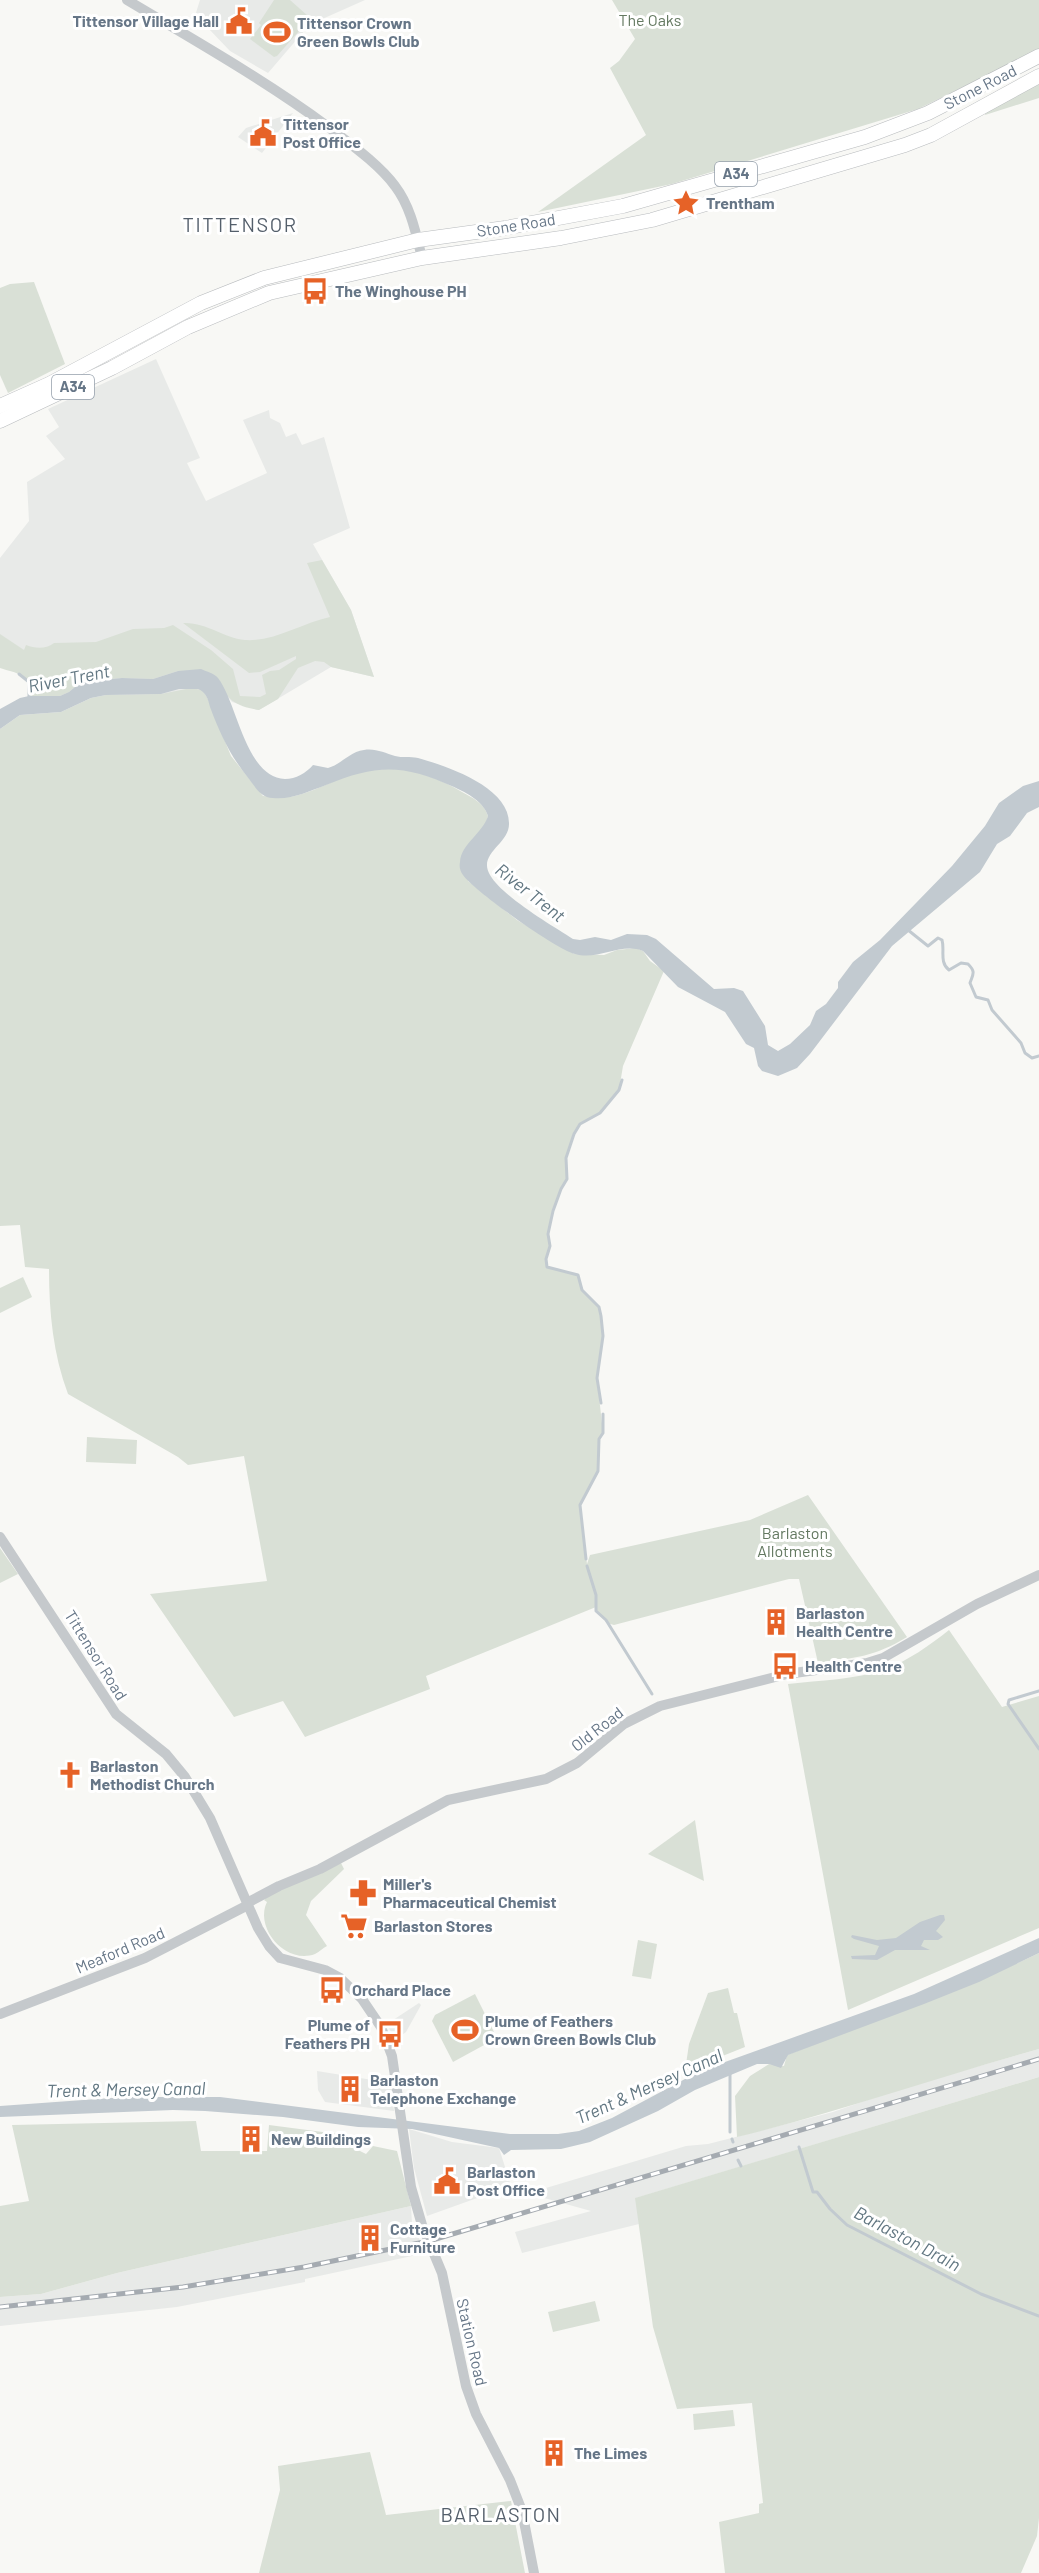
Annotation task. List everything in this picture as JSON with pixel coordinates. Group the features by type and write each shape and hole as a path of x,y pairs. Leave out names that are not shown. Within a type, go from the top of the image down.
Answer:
{"highway":[{"name":"Stone Road","path":"0,406 50,384 201,303 264,278 418,240 516,226 623,206 865,138 928,113 1039,56"},
{"name":"Stone Road","path":"0,421 112,368 188,327 252,299 313,282 422,258 561,238 685,212 905,145 941,129 1039,76"}],"street":[{"path":"127,0 261,81 357,148 394,185 409,210 422,258"},
{"name":"Tittensor Road","path":"0,1537 116,1714 166,1754 185,1777 210,1818 248,1904"},
{"name":"Old Road","path":"248,1904 279,1886 320,1869 448,1800 546,1779 561,1772 598,1748 624,1724 660,1706 787,1674 867,1663 883,1658 977,1604 1039,1575"},
{"name":"Meaford Road","path":"0,2014 145,1958 248,1904"},
{"name":"Station Road","path":"248,1904 268,1946 280,1958 335,1975 346,1982 362,1999 381,2027 389,2046 397,2086 411,2187 422,2225 442,2273 466,2386 476,2414 510,2480 522,2511 534,2573"}],"shaded area":[{"name":"Tittensor Village Hall","path":"200,0 365,0 320,20 317,16 268,73 230,51 208,28 194,19"},
{"path":"293,113 262,153 238,137 246,128"},
{"path":"156,359 200,458 187,463 206,501 267,473 243,420 269,410 270,418 280,423 286,437 296,433 302,445 324,437 350,528 313,544 351,610 374,677 331,667 259,710 232,702 225,694 33,696 31,677 0,656 0,558 29,521 27,482 65,459 46,436 59,427 48,409"},
{"path":"201,669 218,678 251,753 260,766 271,775 285,779 293,778 304,773 313,765 328,768 354,753 372,750 398,757 415,757 430,762 460,773 488,789 499,799 506,810 509,823 505,837 491,854 487,867 490,875 505,892 573,939 595,937 611,940 627,934 647,935 656,939 714,989 734,988 743,991 765,1026 768,1045 778,1051 790,1044 810,1025 816,1011 826,1004 838,988 838,982 853,962 880,940 952,866 985,826 999,803 1023,786 1039,781 1039,807 1027,813 1010,836 997,844 980,872 892,946 810,1054 797,1068 778,1076 762,1071 758,1066 754,1048 746,1044 725,1012 678,987 643,951 626,949 584,956 575,954 534,931 470,883 460,870 461,856 488,816 479,802 454,787 420,774 375,770 293,796 269,798 257,789 231,754 206,696 198,689 179,689 161,694 106,695 91,698 61,712 20,715 0,729 0,709 20,698 60,696 81,682 122,678 153,679 178,671"},
{"path":"944,1915 945,1920 936,1931 943,1937 938,1940 924,1940 921,1946 930,1950 895,1950 877,1960 852,1959 851,1956 875,1955 879,1946 854,1939 852,1935 877,1940 896,1938 920,1922"},
{"path":"1039,1938 1039,1953 979,1982 788,2055 781,2068 769,2064 757,2064 695,2090 658,2111 590,2142 561,2149 511,2150 504,2155 499,2148 412,2129 358,2127 283,2117 205,2111 173,2110 0,2117 0,2106 125,2097 220,2097 510,2134 558,2134 579,2131 612,2118 700,2071 914,1994"},
{"path":"419,2003 421,2005 406,2032 395,2040 387,2024"},
{"path":"1039,2049 1039,2077 636,2198 639,2224 522,2253 515,2232 591,2211 537,2196 536,2191 686,2146 708,2144 833,2112 902,2088"},
{"path":"317,2071 391,2083 394,2111 325,2102 318,2090"},
{"path":"409,2129 452,2142 499,2148 511,2186 427,2216 414,2168"},
{"path":"411,2206 412,2224 426,2253 305,2279 305,2282 177,2307 0,2326 0,2297 41,2294 117,2273"}],"green space":[{"name":"Tittensor Crown Green Bowls Club","path":"274,0 290,0 308,16 307,22 274,57 250,39 261,25 259,23"},
{"name":"The Oaks","path":"612,0 1039,0 1039,50 918,109 672,184 538,212 646,135 610,68 619,61 635,39"},
{"path":"1039,83 1039,98 985,115 986,111"},
{"path":"34,282 65,364 8,393 0,375 0,288 10,284"},
{"path":"322,560 351,610 374,677 315,661 298,668 278,699 259,710 233,701 225,693 219,680 178,671 153,679 122,678 81,682 60,696 29,696 29,688 22,676 0,668 0,634 24,650 26,645 41,648 54,643 96,642 133,629 164,628 173,625 211,650 233,669 240,696 260,697 266,694 262,675 279,670 296,659 296,656 260,672 249,673 183,623 200,625 237,639 256,640 330,617 307,563"},
{"name":"Barlaston Allotments","path":"191,688 202,690 207,697 231,756 263,796 295,796 369,769 405,770 441,781 478,801 488,816 485,826 467,847 468,881 517,920 574,954 604,955 617,950 636,948 643,951 650,961 664,971 623,1066 619,1090 600,1113 580,1124 574,1134 566,1158 567,1179 553,1211 548,1234 550,1246 546,1259 547,1267 578,1275 582,1290 599,1307 601,1316 603,1336 597,1378 603,1433 599,1440 598,1471 580,1505 587,1564 590,1555 750,1520 808,1495 907,1637 874,1653 818,1663 799,1579 789,1579 614,1625 607,1623 596,1611 596,1607 426,1676 430,1689 305,1737 283,1701 234,1717 150,1594 267,1581 244,1456 188,1465 68,1394 53,1333 49,1269 25,1267 20,1225 0,1226 0,729 20,715 61,712 91,698 106,695 161,694"},
{"path":"23,1277 32,1297 0,1313 0,1288"},
{"path":"87,1437 137,1440 136,1464 86,1462"},
{"path":"0,1548 18,1574 0,1583"},
{"path":"949,1630 1002,1707 1039,1696 1039,1928 848,2010 788,1684 850,1678 874,1673 910,1657"},
{"path":"695,1820 704,1881 648,1854"},
{"path":"341,1863 344,1869 311,1901 306,1915 327,1946 315,1954 304,1956 284,1949 269,1933 264,1912 267,1902 264,1900 271,1894"},
{"path":"638,1940 657,1944 651,1979 632,1976"},
{"path":"1039,1953 1039,2049 813,2117 737,2137 735,2096 750,2076 769,2064 784,2066 787,2055 945,1994"},
{"path":"728,1988 745,2047 685,2071 689,2044 708,1993"},
{"name":"Plume of Feathers Crown Green Bowls Club","path":"475,1994 497,2038 453,2062 432,2021 435,2015"},
{"path":"1039,2077 1039,2518 1037,2536 1021,2573 725,2573 719,2522 759,2513 759,2504 763,2503 752,2403 677,2409 653,2327 635,2198"},
{"path":"196,2121 201,2151 267,2151 269,2125 338,2134 364,2144 360,2151 366,2154 373,2146 397,2151 411,2206 117,2273 41,2294 0,2297 0,2206 29,2201 12,2125"},
{"path":"595,2301 600,2321 553,2332 548,2312"},
{"path":"733,2410 735,2426 694,2430 693,2414"},
{"path":"370,2452 386,2515 511,2501 525,2573 259,2573 280,2490 278,2466"}],"waterway":[{"name":"River Trent","path":"19,674 29,682 29,697"},
{"path":"908,930 928,946 938,938 942,940 943,960 949,970 961,963 968,964 973,971 970,983 976,997 988,1000 992,1010 1021,1043 1025,1053 1032,1058 1039,1056"},
{"path":"601,1403 597,1378 603,1336 599,1307 582,1290 578,1275 547,1267 546,1259 550,1246 548,1234 553,1211 567,1179 566,1158 574,1134 580,1124 600,1113 619,1090 622,1080"},
{"path":"586,1559 580,1505 598,1471 599,1439 603,1433 603,1414"},
{"path":"587,1566 596,1595 596,1611 606,1620 652,1694"},
{"path":"1039,1691 1009,1700 1008,1704 1039,1749"},
{"path":"730,2074 730,2132"},
{"name":"Barlaston Drain","path":"799,2147 813,2192 817,2192 830,2209 847,2225 981,2294 1039,2316"},
{"name":"Barlaston Drain","path":"738,2160 741,2166"}],"railway":[{"path":"0,2307 183,2287 304,2267 429,2241 1039,2059"}],"place":[{"name":"Tittensor Village Hall","path":"239,21"},
{"name":"Tittensor Crown Green Bowls Club","path":"277,32"},
{"name":"Tittensor Post Office","path":"263,133"},
{"name":"Trentham","path":"686,203"},
{"name":"The Winghouse PH","path":"315,291"},
{"name":"Barlaston Health Centre","path":"776,1622"},
{"name":"Health Centre","path":"785,1666"},
{"name":"Barlaston Methodist Church","path":"70,1775"},
{"name":"Miller's Pharmaceutical Chemist","path":"363,1893"},
{"name":"Barlaston Stores","path":"354,1926"},
{"name":"Orchard Place","path":"332,1990"},
{"name":"Plume of Feathers Crown Green Bowls Club","path":"465,2030"},
{"name":"Plume of Feathers PH","path":"390,2034"},
{"name":"Barlaston Telephone Exchange","path":"350,2089"},
{"name":"New Buildings","path":"251,2139"},
{"name":"Barlaston Post Office","path":"447,2181"},
{"name":"Cottage Furniture","path":"370,2238"},
{"name":"The Limes","path":"554,2453"}],"district":[{"name":"TITTENSOR","path":"240,225"},
{"name":"BARLASTON","path":"501,2515"}],"water label":[{"name":"Trent & Mersey Canal","path":"649,2087"},
{"name":"Trent & Mersey Canal","path":"126,2090"}]}
